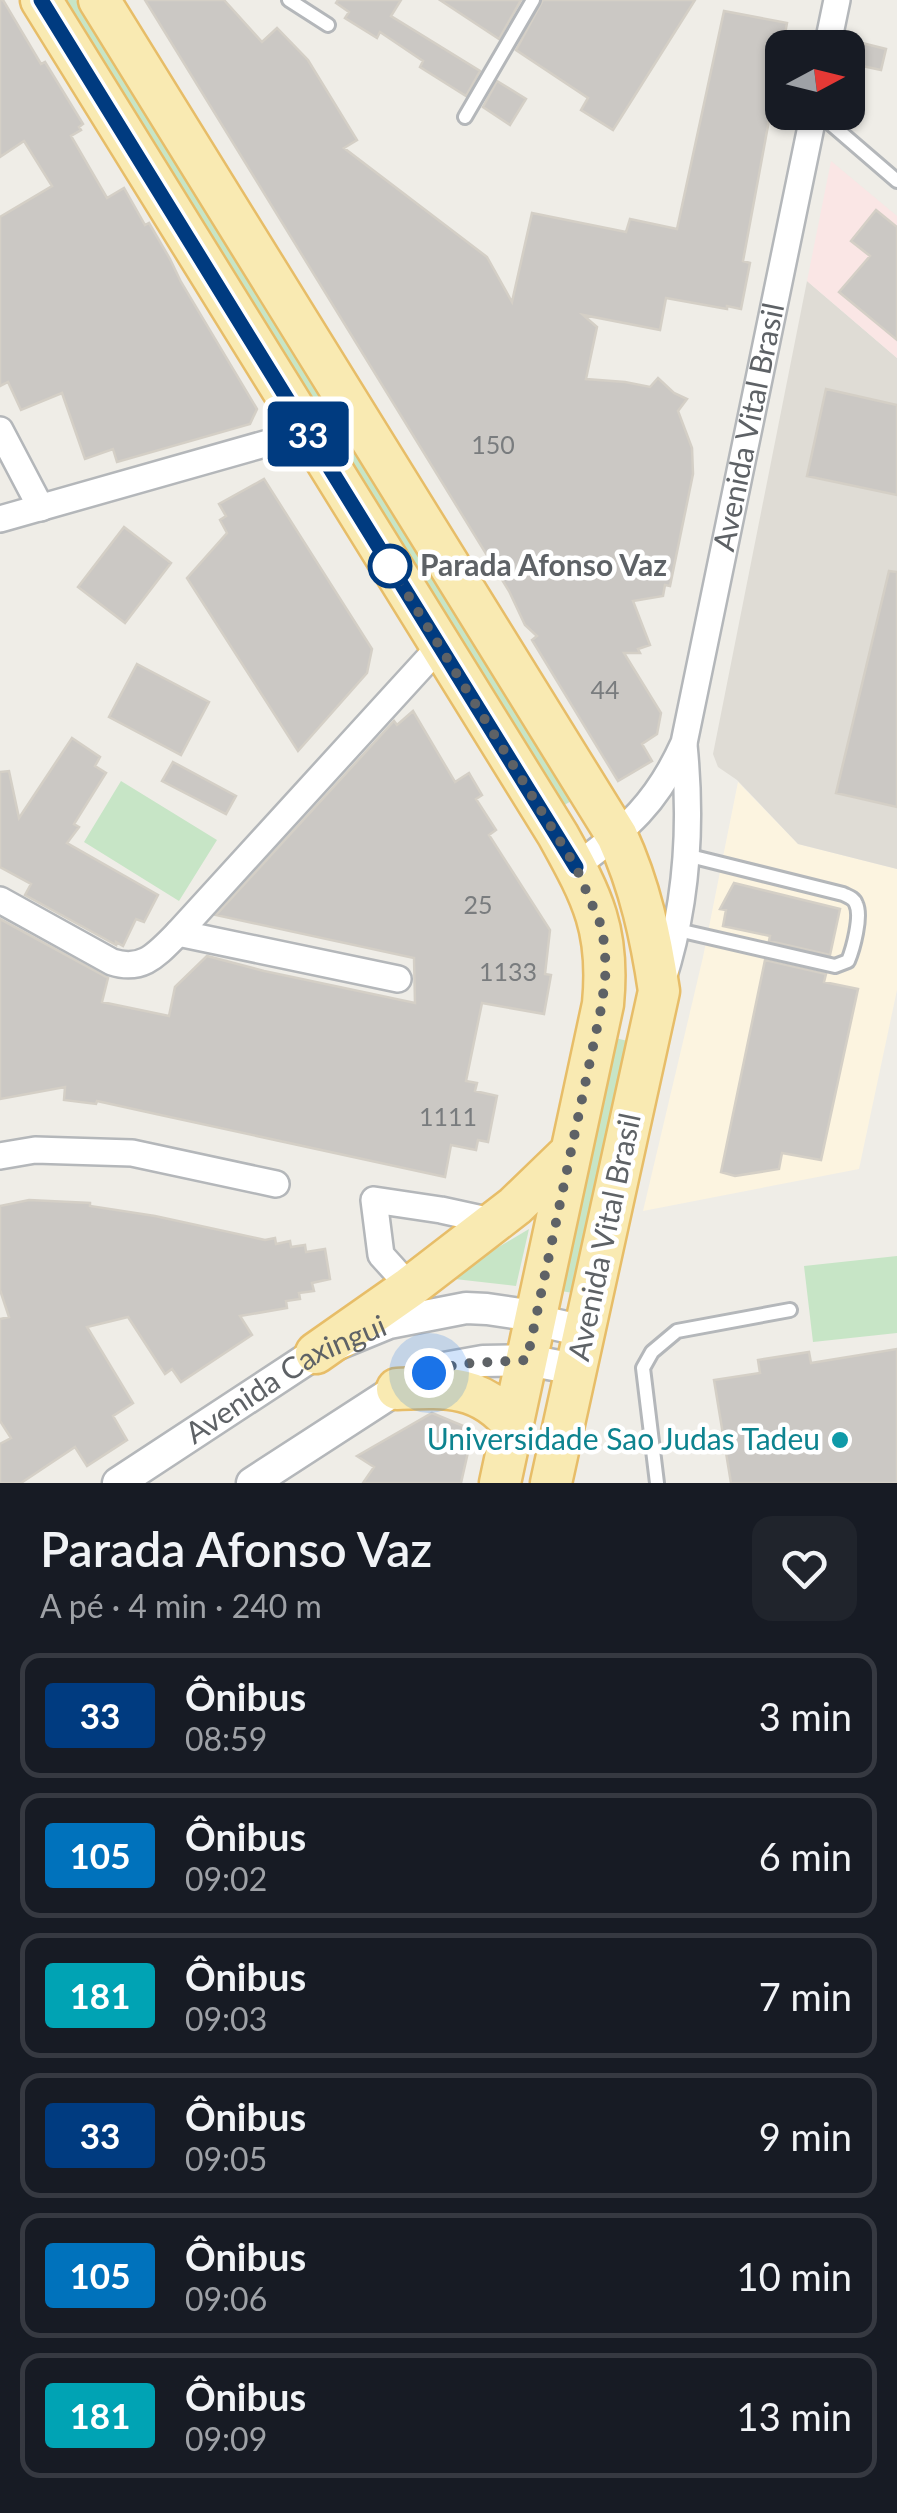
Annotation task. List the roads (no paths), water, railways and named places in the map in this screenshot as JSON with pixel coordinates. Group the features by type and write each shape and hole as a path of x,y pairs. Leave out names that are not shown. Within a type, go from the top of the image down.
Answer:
{"main road":[{"name":"Avenida Vital Brasil","path":"41,0 576,867 600,923 606,969 602,1004 500,1483"},
{"path":"98,0 617,836"},
{"name":"Avenida Vital Brasil","path":"551,1483 659,991 641,896 617,836"},
{"path":"316,1353 496,1222 571,1152"},
{"path":"397,1389 435,1387 471,1393 502,1410 513,1425"}],"street":[{"path":"831,30 837,0"},
{"name":"Avenida Vital Brasil","path":"617,836 660,790 684,743 812,130"},
{"path":"0,430 41,508"},
{"path":"0,519 307,432"},
{"path":"0,900 112,962 125,966 144,962 178,933 440,646"},
{"name":"Avenida Vital Brasil","path":"659,991 678,930 686,855 688,784 684,743"},
{"path":"576,867 617,836"},
{"path":"178,933 398,979"},
{"path":"0,1156 35,1150 132,1153 276,1184"},
{"path":"410,1287 381,1255 374,1200 496,1222"},
{"name":"Avenida Caxingui","path":"118,1483 150,1472 316,1353 388,1323 466,1308 486,1309 536,1320 580,1350"},
{"name":"Avenida Caxingui","path":"252,1483 397,1389 429,1373 458,1364 527,1360 580,1350"}],"lane":[{"path":"289,0 328,25"},
{"path":"465,117 534,0"},
{"path":"837,130 897,180"},
{"path":"678,930 834,966 848,961 856,927 856,904 843,894 686,855"},
{"path":"657,1483 643,1368 652,1352 677,1331 790,1310"}],"place":[{"name":"Parada Afonso Vaz","path":"390,566"},
{"name":"Universidade Sao Judas Tadeu","path":"840,1440"}]}
